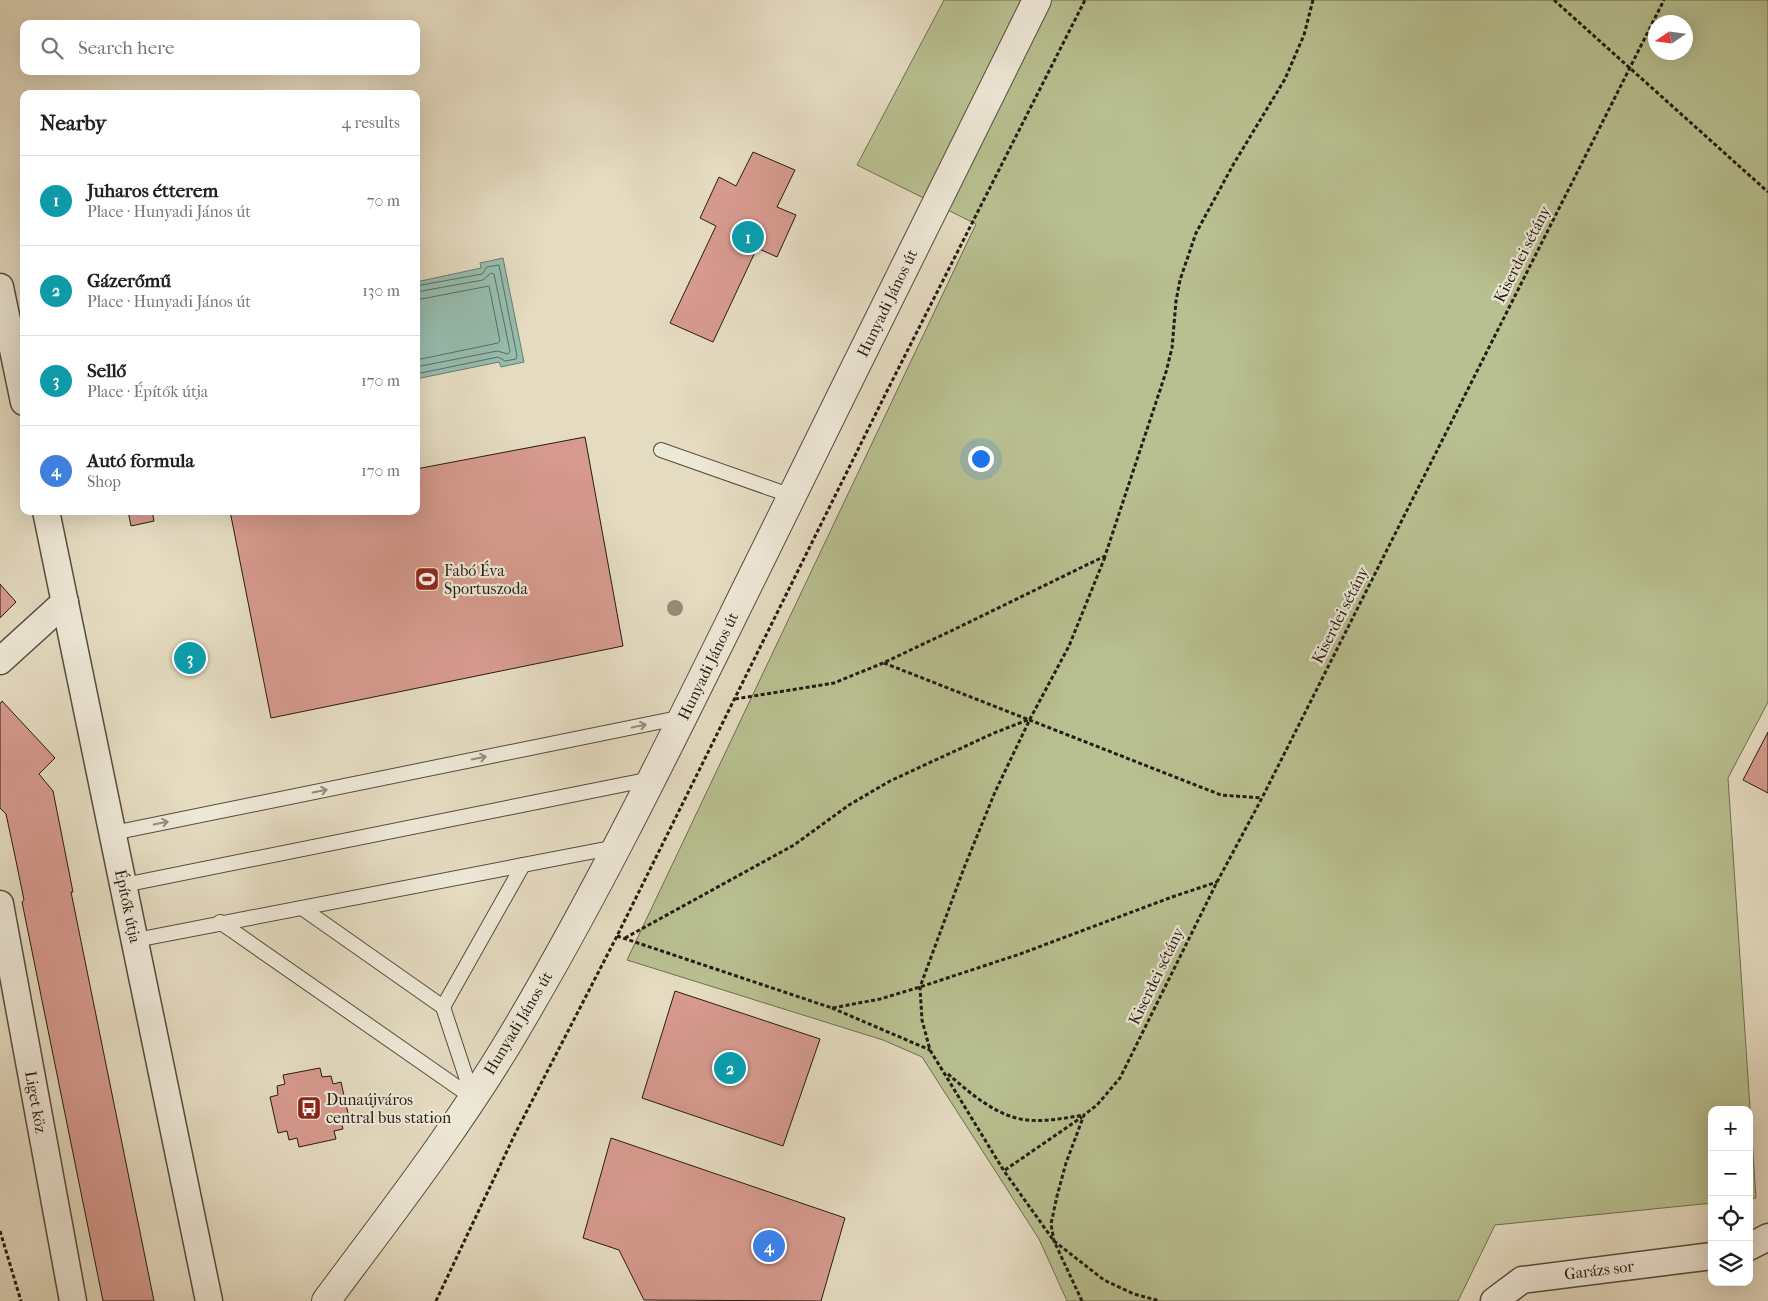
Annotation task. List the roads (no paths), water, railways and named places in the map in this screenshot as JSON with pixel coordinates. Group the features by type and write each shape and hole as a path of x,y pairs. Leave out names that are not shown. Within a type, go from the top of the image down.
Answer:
{"street":[{"name":"Hunyadi János út","path":"326,1301 428,1164 473,1098 510,1040 583,910 684,716 1037,0"},
{"path":"0,288 20,383"},
{"name":"Építők útja","path":"47,515 209,1301"},
{"path":"0,661 65,602"},
{"name":"Liget köz","path":"0,904 73,1301"},
{"path":"1753,1246 1768,1237"},
{"name":"Garázs sor","path":"1494,1301 1522,1280 1708,1257"}],"lane":[{"path":"661,450 792,496"},
{"path":"113,833 684,716"},
{"path":"124,885 652,779"},
{"path":"136,940 220,922 302,908 616,847"},
{"path":"443,1006 523,865"},
{"path":"302,908 443,1006 473,1098"},
{"path":"220,922 473,1098"}],"water":[{"path":"503,258 524,362 501,367 499,362 420,378 420,281 481,268 480,263"}],"place":[{"name":"Juharos étterem","path":"748,237"},
{"name":"Fabó Éva Sportuszoda","path":"427,579"},
{"name":"Sellő","path":"190,658"},
{"name":"Gázerőmű","path":"730,1068"},
{"name":"Dunaújváros central bus station","path":"309,1108"},
{"name":"Autó formula","path":"769,1246"}]}
